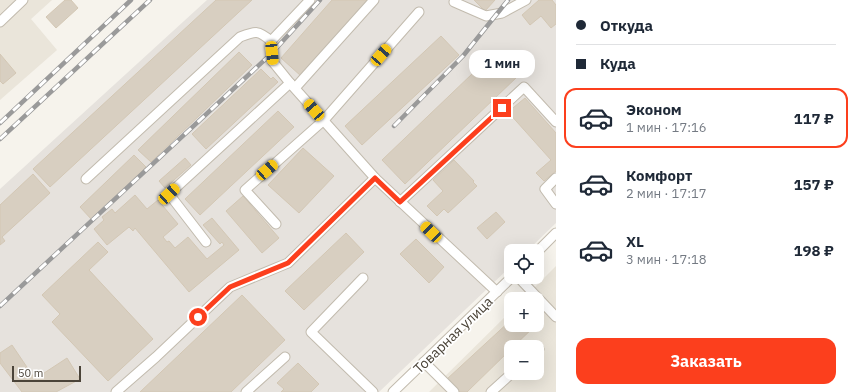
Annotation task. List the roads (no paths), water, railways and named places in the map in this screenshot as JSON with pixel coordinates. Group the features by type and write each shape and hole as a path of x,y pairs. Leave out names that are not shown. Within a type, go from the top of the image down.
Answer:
{"street":[{"path":"0,22 23,0"},
{"path":"270,41 310,0"},
{"path":"206,242 169,194 293,85 374,0"},
{"path":"454,2 486,16 502,13 526,0"},
{"path":"276,224 245,190 324,120 419,12"},
{"path":"86,179 240,37 253,32 262,34 270,41 273,62 375,178 497,292"},
{"path":"400,202 524,87 556,122"},
{"path":"116,392 156,357 230,287 288,263 375,178"},
{"path":"556,178 545,189 556,204"},
{"path":"544,245 556,233"},
{"path":"363,278 311,332 373,392"},
{"name":"Товарная улица","path":"393,392 505,284"},
{"path":"525,284 556,317"},
{"path":"246,392 286,357"},
{"path":"424,362 454,392"},
{"path":"491,392 504,380"}],"railway":[{"path":"0,123 131,0"},
{"path":"0,139 150,0"},
{"path":"0,306 272,53 320,0"},
{"path":"394,126 463,56 508,0"}]}
